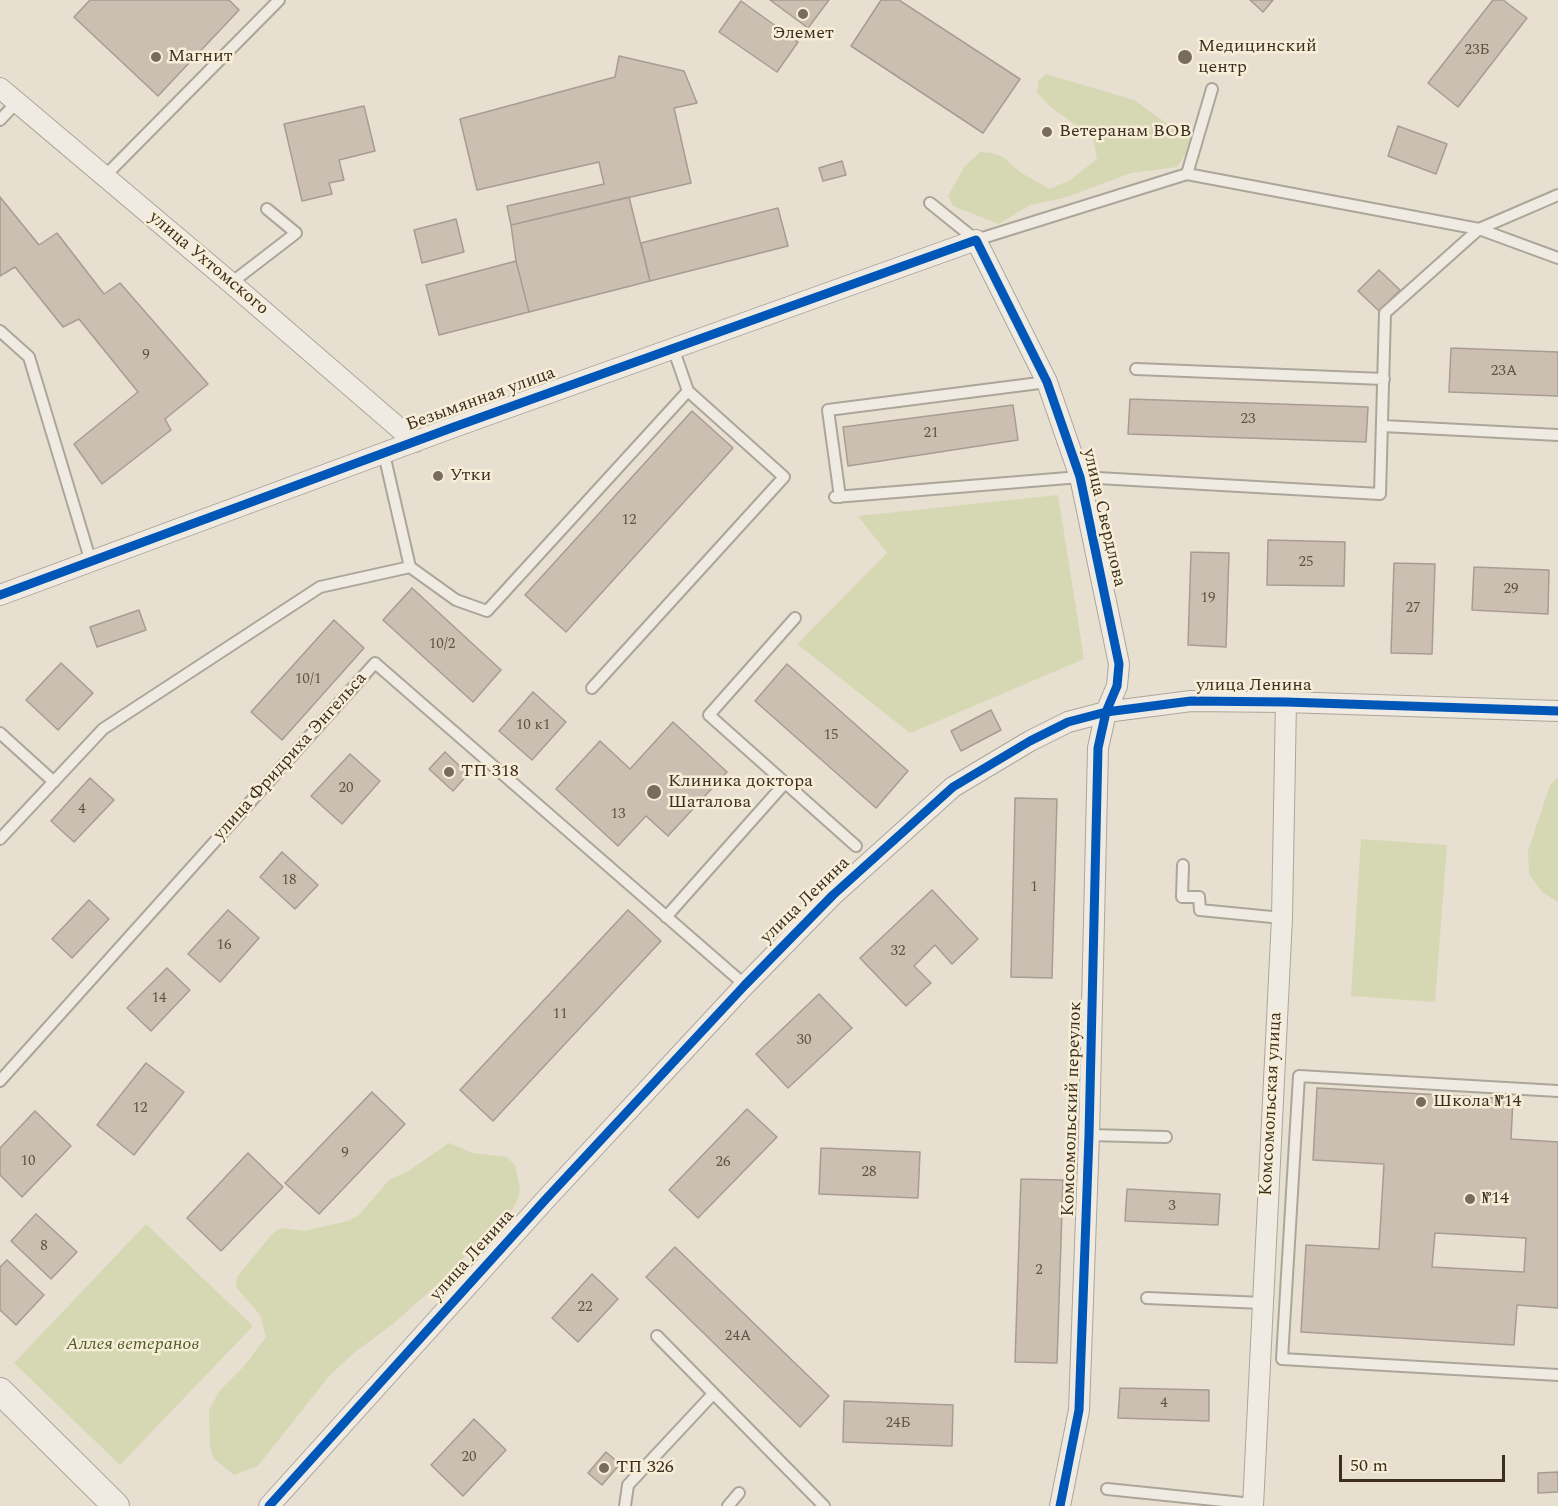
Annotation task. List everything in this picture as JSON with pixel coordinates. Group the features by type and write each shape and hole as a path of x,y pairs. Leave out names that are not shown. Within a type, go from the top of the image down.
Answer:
{"street":[{"name":"улица Ухтомского","path":"0,88 415,442"},
{"name":"Безымянная улица","path":"0,595 673,348 976,240"},
{"name":"улица Свердлова","path":"976,240 1047,382 1080,477 1119,664 1117,686 1106,712"},
{"name":"улица Ленина","path":"269,1506 546,1199 745,985 833,895 953,787 1030,741 1068,722 1106,712 1191,701 1558,711"},
{"name":"Комсомольская улица","path":"1253,1505 1282,918 1286,702"},
{"name":"Комсомольский переулок","path":"1060,1506 1079,1410 1089,1135 1098,748 1106,712"},
{"path":"0,1391 116,1506"}],"lane":[{"path":"105,176 279,0"},
{"path":"1187,174 1212,88"},
{"path":"0,120 17,102"},
{"path":"930,203 976,240 1187,174 1479,229 1558,258"},
{"path":"1047,382 828,410 837,497 1080,477 1380,494 1385,314 1479,229 1558,195"},
{"path":"231,283 296,233 267,209"},
{"path":"0,331 29,357 91,562"},
{"path":"592,688 784,477 688,391 673,348"},
{"path":"1136,369 1384,379"},
{"path":"384,454 410,567 456,600 487,611 688,391"},
{"path":"1383,426 1558,435"},
{"path":"0,839 103,729 320,587 410,567"},
{"path":"795,618 709,715 855,846"},
{"name":"улица Фридриха Энгельса","path":"0,1081 375,663 745,985"},
{"path":"0,733 54,782"},
{"path":"666,917 785,783"},
{"path":"1183,865 1182,897 1199,897 1200,910 1282,918"},
{"path":"1558,1091 1299,1076 1282,1359 1558,1375"},
{"path":"1089,1135 1166,1137"},
{"path":"1147,1298 1263,1303"},
{"path":"657,1336 824,1506"},
{"path":"625,1506 628,1485 713,1394"},
{"path":"1107,1489 1253,1505"},
{"path":"728,1506 740,1493"}],"green space":[{"path":"1046,74 1134,100 1172,127 1192,137 1190,148 1177,167 1131,173 1064,198 1030,205 999,224 953,206 948,196 964,167 980,152 1003,157 1020,172 1050,189 1070,180 1097,159 1093,137 1053,109 1037,93 1038,81"},
{"path":"1058,495 1084,659 910,733 797,644 887,553 858,516"},
{"path":"1558,778 1558,902 1542,892 1529,874 1528,851 1550,785"},
{"path":"1361,839 1447,845 1435,1002 1351,996"},
{"path":"449,1143 473,1153 507,1157 515,1165 520,1188 518,1199 507,1220 482,1238 450,1273 393,1324 355,1352 329,1376 258,1466 234,1475 214,1459 210,1447 209,1410 220,1390 245,1365 266,1337 260,1315 236,1287 237,1277 272,1234 281,1228 304,1231 348,1221 359,1215 389,1180 410,1170"},
{"name":"Аллея ветеранов","path":"146,1224 253,1326 120,1465 14,1363"}],"building":[{"name":"Магнит","path":"90,0 229,0 239,10 158,96 74,17"},
{"name":"Элемет","path":"770,0 829,0 808,28"},
{"path":"881,0 899,0 1020,79 983,133 851,46"},
{"path":"1250,0 1273,0 1263,12"},
{"path":"1493,0 1503,0 1527,18 1458,107 1428,83"},
{"path":"741,1 798,42 777,72 719,32"},
{"path":"619,56 684,71 697,103 674,108 691,183 511,225 507,206 604,184 599,162 477,190 460,119 615,77"},
{"path":"364,106 375,151 339,160 344,180 329,183 332,194 302,201 284,124"},
{"path":"1398,126 1447,144 1436,174 1388,156"},
{"path":"842,161 846,175 823,181 819,168"},
{"path":"0,197 39,245 57,233 104,294 120,283 208,384 165,419 171,430 102,484 74,444 138,392 79,319 63,327 15,267 0,276"},
{"path":"629,197 650,281 529,312 516,261 511,225"},
{"path":"778,208 788,246 650,281 641,243"},
{"path":"456,219 464,252 422,263 414,230"},
{"path":"516,261 529,312 439,335 426,285"},
{"path":"1379,270 1400,290 1379,311 1358,291"},
{"path":"1451,348 1558,352 1558,396 1449,392"},
{"path":"1130,399 1368,407 1366,442 1128,434"},
{"path":"1013,405 1018,440 848,466 843,427"},
{"path":"692,411 733,448 566,632 525,595"},
{"path":"1268,540 1345,542 1344,586 1267,585"},
{"path":"1191,552 1229,553 1226,647 1188,645"},
{"path":"1394,563 1435,564 1432,654 1391,653"},
{"path":"1474,567 1549,570 1548,614 1472,610"},
{"path":"412,588 501,670 473,702 383,620"},
{"path":"139,610 146,630 97,647 90,627"},
{"path":"334,620 364,648 282,740 251,712"},
{"path":"61,663 93,693 58,730 26,700"},
{"path":"787,664 908,771 876,808 755,701"},
{"path":"533,692 566,722 532,760 499,731"},
{"path":"991,710 1001,730 961,751 951,731"},
{"path":"673,722 727,772 668,836 646,816 618,846 556,789 600,741 630,769"},
{"name":"ТП 318","path":"445,752 468,774 453,791 429,769"},
{"path":"350,754 380,781 342,824 311,796"},
{"path":"90,778 114,800 74,842 51,821"},
{"path":"1015,798 1057,799 1052,978 1011,977"},
{"path":"282,852 318,885 295,909 260,877"},
{"path":"932,890 978,939 952,964 935,945 914,966 931,983 906,1006 860,958"},
{"path":"89,900 109,919 72,958 52,939"},
{"path":"228,910 259,938 220,982 188,954"},
{"path":"628,910 661,941 493,1121 460,1090"},
{"path":"167,968 190,990 151,1031 127,1008"},
{"path":"819,994 852,1028 788,1088 756,1054"},
{"path":"146,1063 184,1092 134,1155 97,1125"},
{"name":"№14","path":"1317,1088 1513,1099 1511,1139 1558,1142 1558,1308 1517,1305 1514,1345 1301,1332 1306,1245 1379,1249 1384,1164 1313,1160","holes":["1435,1233 1526,1238 1524,1272 1432,1267"]},
{"path":"372,1092 405,1124 319,1214 285,1183"},
{"path":"747,1109 777,1137 698,1218 669,1190"},
{"path":"35,1111 71,1146 22,1197 0,1175 0,1148"},
{"path":"821,1148 920,1152 918,1198 819,1194"},
{"path":"248,1153 283,1187 221,1251 187,1218"},
{"path":"1021,1179 1063,1180 1057,1363 1015,1362"},
{"path":"1127,1189 1220,1194 1218,1225 1125,1221"},
{"path":"36,1214 77,1252 51,1279 11,1241"},
{"path":"675,1247 829,1396 800,1427 646,1277"},
{"path":"7,1260 44,1295 16,1325 0,1310 0,1267"},
{"path":"592,1274 618,1299 578,1342 552,1318"},
{"path":"1120,1388 1209,1390 1209,1421 1118,1418"},
{"path":"844,1401 953,1405 952,1446 843,1442"},
{"path":"474,1419 506,1450 463,1496 431,1465"},
{"name":"ТП 326","path":"606,1452 620,1464 602,1485 588,1473"},
{"path":"1558,1472 1558,1492 1538,1493 1538,1473"}],"cycle path":[{"path":"0,595 454,427 976,240 1047,382 1080,477 1119,664 1117,686 1106,712 1098,748 1089,1135 1079,1410 1060,1506"},
{"path":"269,1506 546,1199 745,985 833,895 953,787 1030,741 1068,722 1106,712 1191,701 1558,711"}],"place":[{"name":"Элемет","path":"803,14"},
{"name":"Магнит","path":"156,57"},
{"name":"Медицинский центр","path":"1185,57"},
{"name":"Ветеранам ВОВ","path":"1047,132"},
{"name":"Утки","path":"438,476"},
{"name":"ТП 318","path":"449,772"},
{"name":"Клиника доктора Шаталова","path":"654,792"},
{"name":"Школа №14","path":"1421,1102"},
{"name":"№14","path":"1470,1199"},
{"name":"ТП 326","path":"604,1468"}]}
